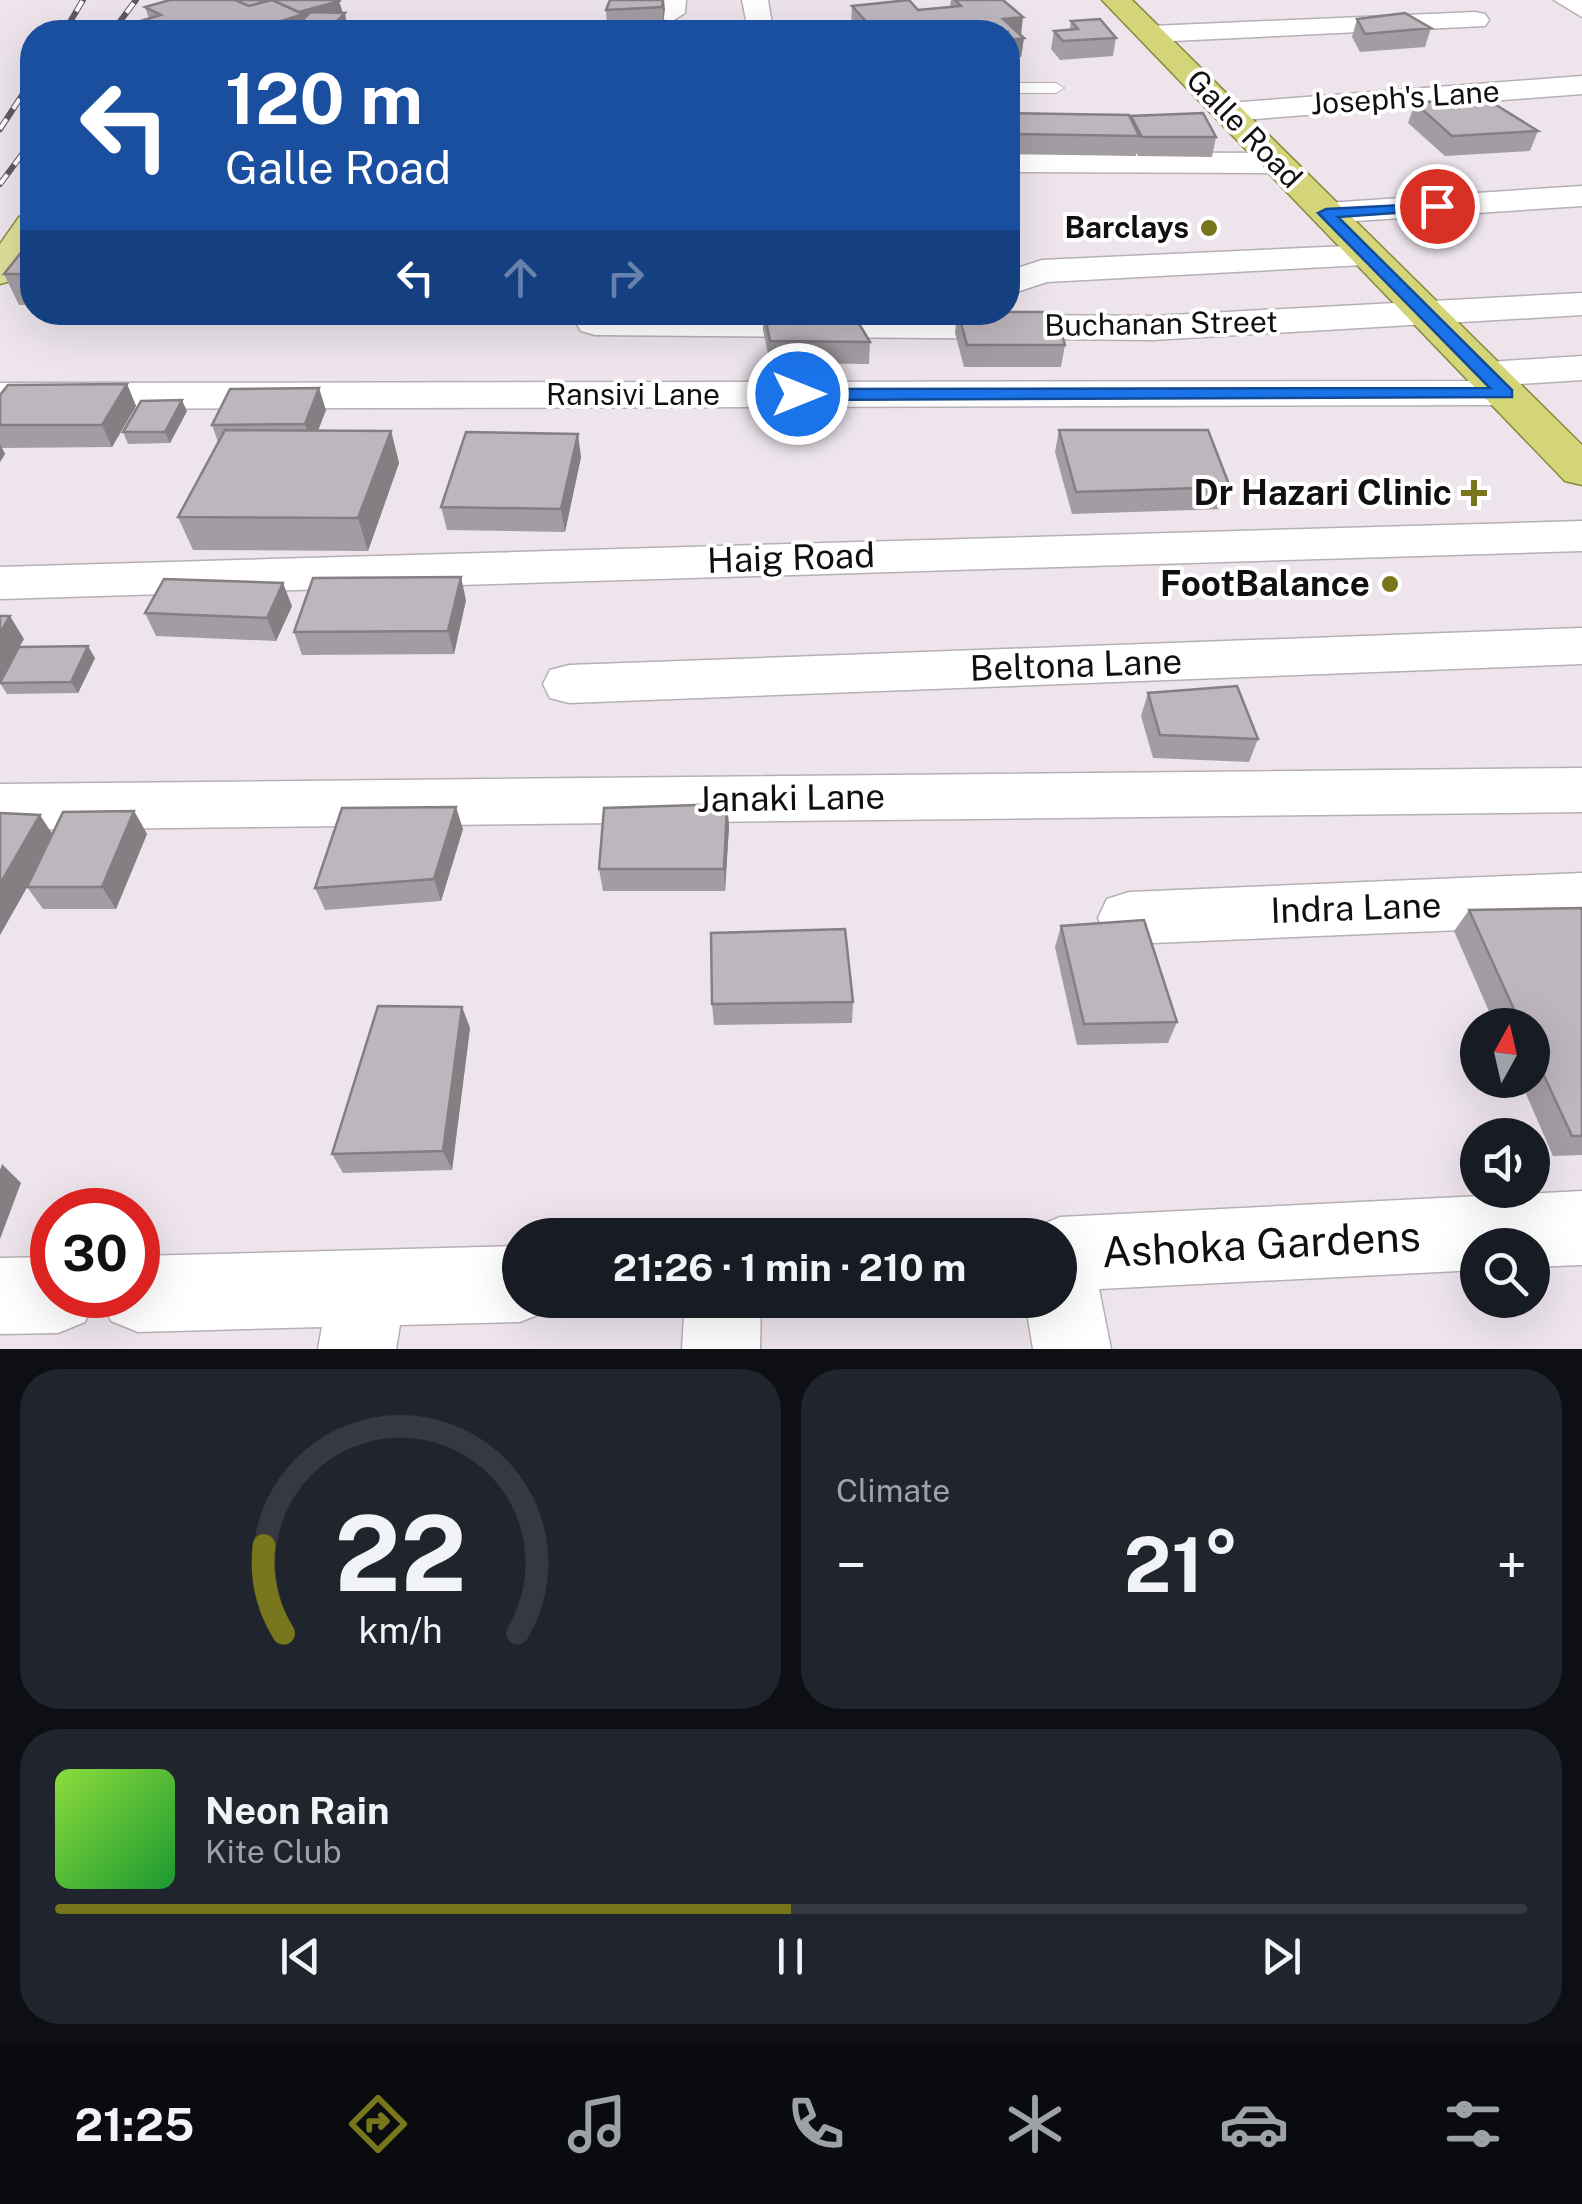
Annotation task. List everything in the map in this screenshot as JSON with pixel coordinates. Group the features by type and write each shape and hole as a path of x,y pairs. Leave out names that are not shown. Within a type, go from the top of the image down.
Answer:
{"highway":[{"name":"Galle Road","path":"1116,0 1578,462"}],"main road":[{"path":"0,272 20,243"}],"street":[{"path":"1567,0 1582,9"},
{"path":"1152,34 1475,20"},
{"name":"Joseph's Lane","path":"1190,125 1582,85"},
{"path":"1020,162 1276,163"},
{"path":"1326,213 1582,196"},
{"path":"1020,279 1042,270 1369,256"},
{"name":"Buchanan Street","path":"734,325 1152,328 1582,304"},
{"name":"Ransivi Lane","path":"0,396 1497,384 1582,368"},
{"name":"Haig Road","path":"0,583 1582,536"},
{"name":"Beltona Lane","path":"569,684 1582,646"},
{"name":"Janaki Lane","path":"0,807 1582,790"},
{"name":"Indra Lane","path":"1129,918 1582,899"},
{"name":"Ashoka Gardens","path":"1077,1253 1582,1228"},
{"path":"160,1297 363,1320 502,1288"},
{"path":"0,1296 30,1295"},
{"path":"722,1349 723,1318"},
{"path":"1066,1318 1072,1349"}],"lane":[{"path":"1020,88 1056,88"}],"building":[{"path":"170,0 235,0 249,6 272,0 303,14 285,20 144,20 161,15 145,7"},
{"path":"235,0 270,0 249,6"},
{"path":"272,0 337,0 339,1 299,12"},
{"path":"610,0 663,0 662,7 606,10"},
{"path":"909,0 918,10 961,6 955,0 1003,0 1023,17 865,20 852,6"},
{"path":"311,12 345,13 338,20 304,18"},
{"path":"1405,13 1431,28 1365,34 1357,19"},
{"path":"1100,19 1116,38 1063,41 1054,31 1078,29 1071,21"},
{"path":"1483,97 1538,131 1452,136 1415,103"},
{"path":"1020,113 1129,115 1139,136 1020,134"},
{"path":"1203,113 1216,137 1142,137 1131,116"},
{"path":"20,254 20,274 4,274"},
{"path":"1020,312 1055,312 1065,345 967,345 962,325 1020,325"},
{"path":"767,325 860,325 870,342 770,341"},
{"path":"127,384 102,425 0,425 0,395 8,385"},
{"path":"319,388 305,424 212,425 230,389"},
{"path":"182,400 165,432 123,432 141,401"},
{"path":"225,430 391,431 358,518 178,517"},
{"path":"1059,430 1208,430 1230,487 1076,492"},
{"path":"466,432 578,434 561,509 441,507"},
{"path":"461,577 448,631 294,632 313,578"},
{"path":"164,579 283,583 267,618 145,613"},
{"path":"0,616 10,616 0,633"},
{"path":"88,646 71,682 0,683 19,647"},
{"path":"1237,686 1258,739 1160,735 1148,693"},
{"path":"727,804 724,869 599,869 604,808"},
{"path":"456,807 434,879 315,888 342,808"},
{"path":"134,811 102,887 27,887 63,812"},
{"path":"0,813 40,815 0,884"},
{"path":"1582,908 1582,1136 1572,1136 1550,1089 1550,1008 1513,1008 1469,910"},
{"path":"1144,920 1177,1022 1084,1024 1061,926"},
{"path":"845,929 853,1002 712,1004 711,933"},
{"path":"378,1006 462,1007 443,1151 332,1154"}],"railway":[{"path":"71,20 83,0"},
{"path":"121,20 136,0"},
{"path":"0,129 20,98"},
{"path":"0,184 20,157"}],"place":[{"name":"Barclays","path":"1209,228"},
{"name":"Dr Hazari Clinic","path":"1474,493"},
{"name":"FootBalance","path":"1390,584"}],"route":[{"path":"798,394 1505,394 1326,213 1437,206"}]}
